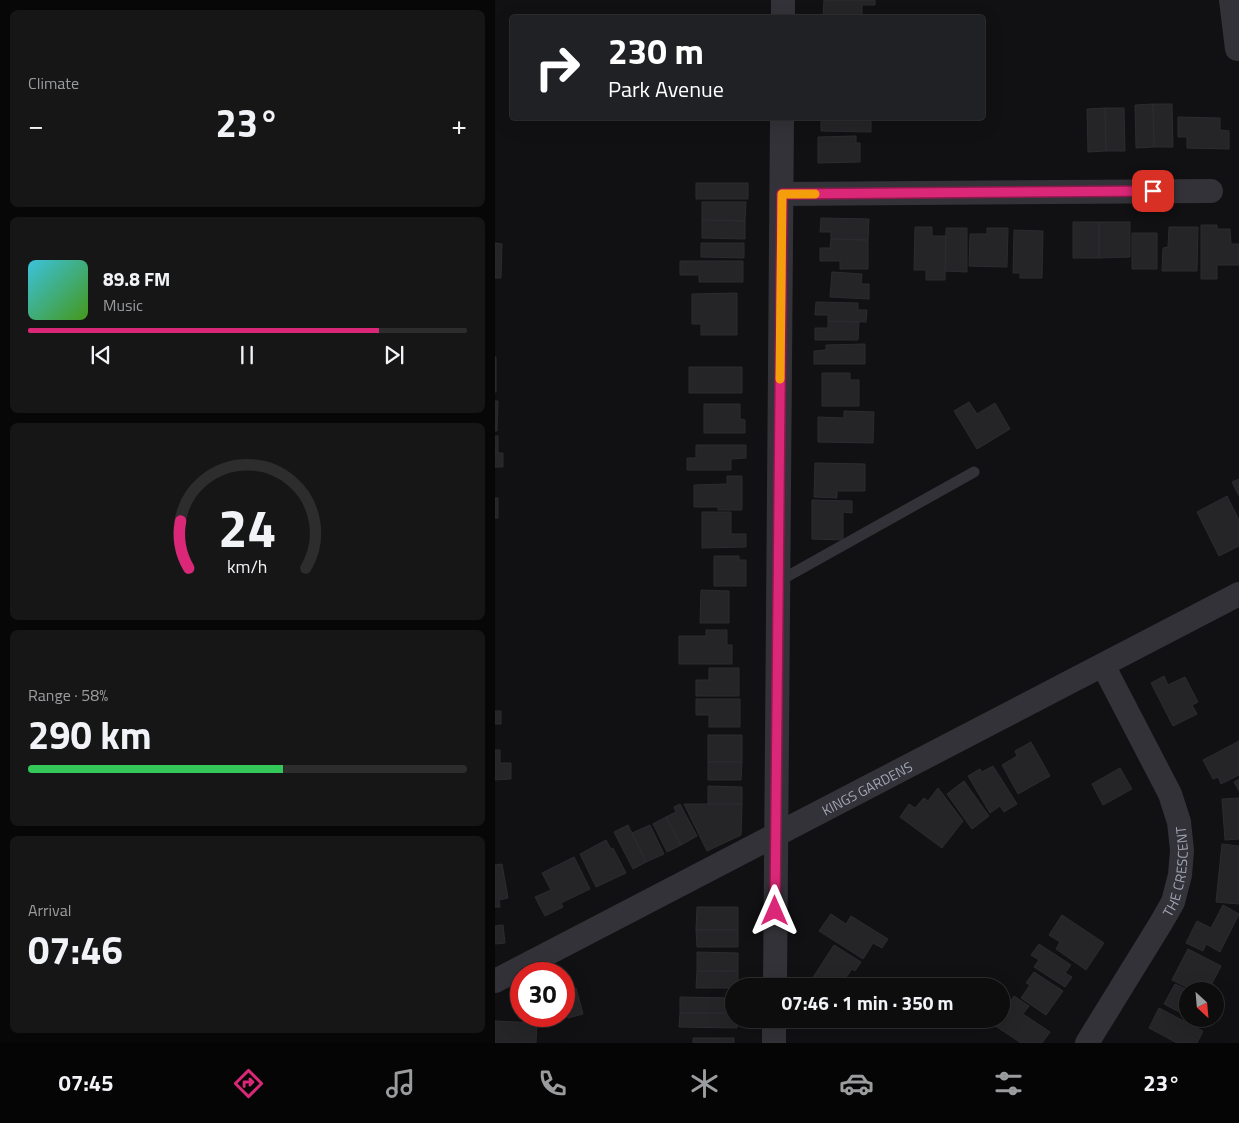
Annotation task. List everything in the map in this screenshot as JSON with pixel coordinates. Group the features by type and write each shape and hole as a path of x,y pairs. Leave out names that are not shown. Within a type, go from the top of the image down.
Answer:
{"street":[{"path":"783,0 783,15"},
{"path":"1231,0 1237,49 1239,49"},
{"path":"775,978 783,120"},
{"path":"782,194 1211,191"},
{"name":"KINGS GARDENS","path":"495,982 1239,594"},
{"name":"THE CRESCENT","path":"1087,1043 1173,902 1180,875 1182,850 1179,822 1170,794 1103,665"},
{"path":"774,1043 775,1028"}],"lane":[{"path":"779,581 974,472"}],"building":[{"path":"824,0 875,0 875,5 862,5 862,15 823,15"},
{"path":"1153,104 1154,147 1136,148 1135,105"},
{"path":"1153,104 1172,104 1173,147 1154,147"},
{"path":"1105,108 1106,151 1088,152 1087,109"},
{"path":"1105,108 1124,108 1125,151 1106,151"},
{"path":"1178,117 1220,118 1220,130 1229,131 1229,149 1187,148 1187,137 1178,137"},
{"path":"821,120 871,120 871,132 821,131"},
{"path":"856,136 856,143 860,143 860,162 818,163 818,137"},
{"path":"696,183 748,183 748,199 696,199"},
{"path":"702,202 746,202 745,221 702,220"},
{"path":"821,218 869,219 868,240 831,239 831,232 820,232"},
{"path":"702,220 745,221 745,239 702,238"},
{"path":"1073,222 1099,222 1099,258 1073,258"},
{"path":"1099,222 1130,222 1130,257 1099,258"},
{"path":"1201,225 1217,225 1217,229 1230,229 1231,244 1239,244 1239,265 1217,265 1217,279 1201,279"},
{"path":"915,227 932,227 932,236 946,236 945,280 926,280 926,270 914,270"},
{"path":"1169,227 1198,227 1197,271 1162,271 1163,248 1168,247"},
{"path":"946,228 967,228 967,272 945,271"},
{"path":"987,228 1008,228 1007,267 969,266 970,234 987,234"},
{"path":"1014,230 1043,231 1042,278 1020,278 1020,273 1013,273"},
{"path":"1132,233 1157,233 1157,269 1132,269"},
{"path":"831,239 868,240 868,269 840,269 840,261 820,261 820,248 830,248"},
{"path":"495,243 502,244 501,278 495,278"},
{"path":"701,243 744,243 744,258 701,257"},
{"path":"680,261 743,261 743,282 699,282 699,275 680,275"},
{"path":"832,272 862,274 861,284 869,284 869,299 830,297"},
{"path":"737,293 737,335 701,335 701,324 692,324 692,294"},
{"path":"816,302 858,303 858,310 867,310 866,322 828,321 828,315 815,315"},
{"path":"828,321 859,322 858,340 815,340 815,328 828,328"},
{"path":"865,344 865,364 814,364 814,351 826,350 826,345"},
{"path":"496,357 496,392 495,392"},
{"path":"689,367 742,367 742,393 689,393"},
{"path":"822,373 850,373 850,380 859,380 859,406 822,406"},
{"path":"495,401 498,401 497,431 495,431"},
{"path":"969,402 977,414 995,403 1010,429 977,449 954,411"},
{"path":"704,404 740,404 740,419 745,420 745,433 704,433"},
{"path":"844,411 874,412 873,443 818,442 818,417 844,418"},
{"path":"495,436 498,436 498,453 495,453"},
{"path":"696,445 746,445 746,458 731,459 731,470 687,470 687,458 696,458"},
{"path":"495,453 503,453 503,467 495,467"},
{"path":"815,463 865,464 865,491 837,491 837,498 814,497"},
{"path":"727,476 742,476 742,510 694,507 694,485 727,484"},
{"path":"1239,479 1239,496 1232,482"},
{"path":"1227,496 1239,520 1239,546 1219,556 1197,512"},
{"path":"495,498 498,498 498,518 495,518"},
{"path":"812,500 852,501 852,513 843,512 843,540 812,539"},
{"path":"702,512 731,512 731,534 746,534 746,547 702,548"},
{"path":"714,556 739,556 739,560 746,560 746,586 714,586"},
{"path":"701,590 729,591 729,623 700,623"},
{"path":"706,630 727,630 727,645 732,645 732,664 679,664 679,636 706,636"},
{"path":"709,668 739,668 739,696 696,696 696,680 709,680"},
{"path":"1164,676 1168,685 1185,677 1198,702 1192,705 1197,714 1173,726 1151,683"},
{"path":"696,699 740,699 740,727 709,727 709,715 696,715"},
{"path":"495,711 501,711 501,724 495,724"},
{"path":"708,735 742,735 742,762 708,762"},
{"path":"1239,741 1239,775 1221,784 1218,777 1213,779 1203,760"},
{"path":"1031,742 1050,776 1018,794 1002,765 1017,756 1015,751"},
{"path":"495,750 500,750 500,763 511,763 511,779 495,780"},
{"path":"708,762 742,762 741,780 708,780"},
{"path":"993,766 1017,804 1004,812 1000,806 990,813 968,776 980,769 982,772"},
{"path":"1120,768 1132,789 1103,805 1092,784"},
{"path":"1239,779 1239,791 1234,782"},
{"path":"964,781 989,816 972,829 947,794"},
{"path":"708,786 742,787 742,804 708,804"},
{"path":"938,788 963,821 942,848 900,817 909,804 915,808 924,798 928,801"},
{"path":"1239,798 1239,839 1225,840 1222,799"},
{"path":"680,804 697,836 681,845 666,817 676,812 674,807"},
{"path":"684,804 742,804 741,835 707,851"},
{"path":"666,817 681,845 667,852 653,824"},
{"path":"628,825 646,862 633,869 614,832"},
{"path":"650,825 664,854 646,862 632,833"},
{"path":"606,840 611,849 613,848 626,873 596,887 580,854"},
{"path":"1222,844 1239,846 1239,904 1216,902"},
{"path":"574,857 590,889 561,903 563,907 545,916 535,897 551,890 542,873"},
{"path":"502,864 508,898 499,900 500,907 495,907 495,865"},
{"path":"1223,905 1239,914 1220,952 1206,944 1203,951 1186,943 1197,921 1211,928"},
{"path":"697,907 738,907 738,930 696,930"},
{"path":"831,914 846,924 851,916 888,939 882,948 873,943 863,959 819,931"},
{"path":"1062,915 1104,943 1086,970 1056,949 1060,942 1049,935"},
{"path":"503,925 505,943 495,944 495,926"},
{"path":"696,930 738,930 738,947 697,947"},
{"path":"1039,944 1071,965 1065,973 1072,977 1065,987 1034,967 1039,960 1031,955"},
{"path":"834,945 861,962 855,971 852,969 846,978 813,978"},
{"path":"1188,949 1221,966 1213,982 1179,984 1172,980"},
{"path":"697,952 738,953 738,971 697,971"},
{"path":"697,971 738,971 738,978 725,978 725,988 696,988"},
{"path":"1034,972 1063,991 1046,1015 1021,998 1030,985 1026,983"},
{"path":"1175,984 1179,986 1179,1012 1164,1004"},
{"path":"575,988 583,1014 575,1016"},
{"path":"1014,996 1029,1006 1023,1014 1050,1032 1042,1043 1021,1043 998,1028 1010,1028 1010,1002"},
{"path":"680,997 725,998 725,1013 680,1013"},
{"path":"1159,1008 1179,1018 1179,1028 1197,1028 1203,1031 1197,1043 1177,1043 1149,1028"},
{"path":"680,1013 725,1013 725,1028 679,1027"},
{"path":"495,1021 510,1022 510,1027 537,1027 536,1043 495,1043"},
{"path":"693,1038 734,1038 734,1043 693,1043"}],"slow traffic":[{"path":"780,379 782,194 815,194"}],"route":[{"path":"775,911 782,194 1153,191"}]}
